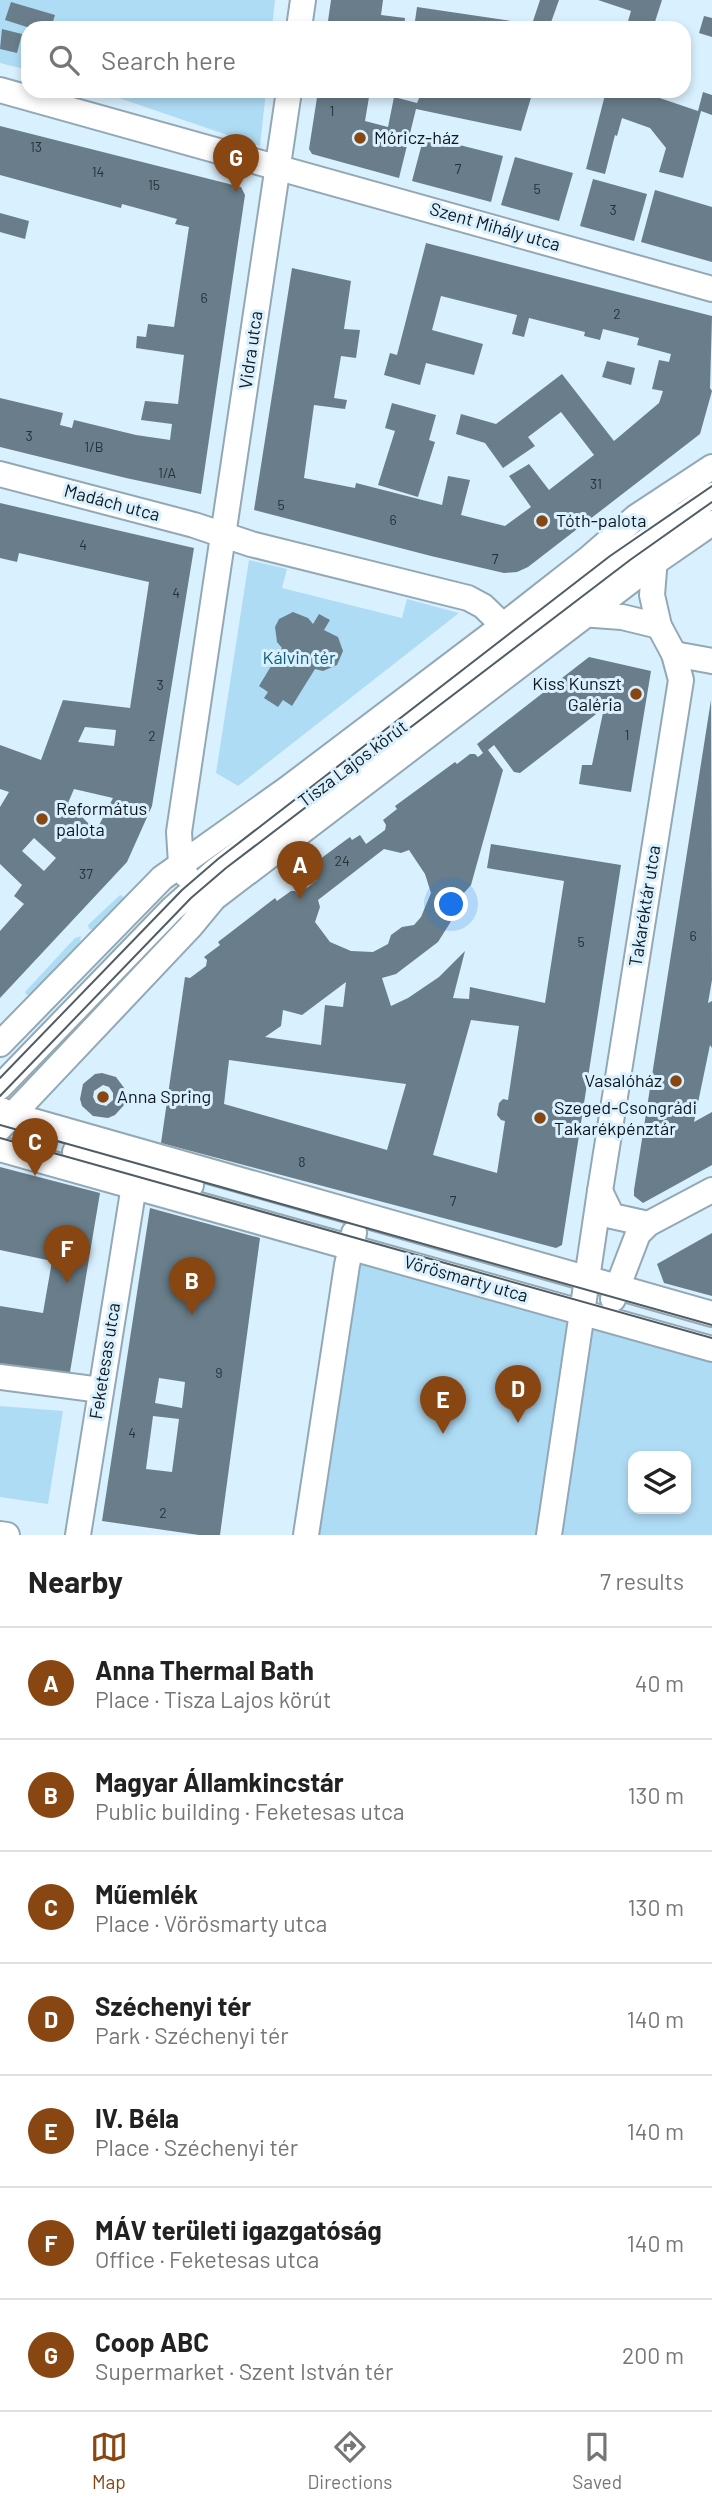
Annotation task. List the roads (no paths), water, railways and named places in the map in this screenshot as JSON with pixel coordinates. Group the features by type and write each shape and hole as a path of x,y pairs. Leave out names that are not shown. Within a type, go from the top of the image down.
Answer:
{"street":[{"path":"300,21 303,0"},
{"name":"Szent Mihály utca","path":"0,90 21,96"},
{"name":"Szent Mihály utca","path":"29,98 712,289"},
{"name":"Vidra utca","path":"223,534 288,98"},
{"name":"Tisza Lajos körút","path":"0,1087 299,805 511,632 623,527 712,467"},
{"name":"Madách utca","path":"0,474 194,524 223,534"},
{"name":"Tisza Lajos körút","path":"0,1044 151,888 181,864 511,632 544,618 712,495"},
{"path":"588,559 610,556 654,564 658,521 668,496"},
{"name":"Tisza Lajos körút","path":"196,901 214,898 654,564 712,523"},
{"path":"196,901 181,864 179,832 223,534 251,544 468,598 483,606 511,632 516,668"},
{"name":"Takaréktár utca","path":"548,1535 681,680 674,654 659,626 652,595 654,564"},
{"path":"589,613 659,626"},
{"name":"Tisza Lajos körút","path":"544,618 589,613"},
{"path":"674,654 712,661"},
{"name":"Tisza Lajos körút","path":"3,1121 190,927 196,901"},
{"name":"Vörösmarty utca","path":"3,1121 137,1169 584,1295 608,1319 712,1349"},
{"name":"Vörösmarty utca","path":"0,1149 137,1169 584,1295 617,1286 712,1314"},
{"name":"Feketesas utca","path":"78,1535 137,1169"},
{"path":"608,1319 617,1286 638,1234 648,1224 712,1190"},
{"path":"600,1191 612,1216 648,1224"},
{"path":"306,1535 355,1231"},
{"path":"0,1377 101,1390"},
{"path":"0,1534 7,1535"}],"tram line":[{"path":"0,1078 182,890 218,859 610,556 712,486"},
{"path":"0,1096 191,898 226,868 630,560 712,502"},
{"path":"0,1125 712,1325"},
{"path":"0,1138 712,1338"}],"place":[{"name":"Móricz-ház","path":"360,138"},
{"name":"Coop ABC","path":"236,192"},
{"name":"Tóth-palota","path":"542,521"},
{"name":"Kiss Kunszt Galéria","path":"636,694"},
{"name":"Református palota","path":"42,819"},
{"name":"Anna Thermal Bath","path":"300,899"},
{"name":"Vasalóház","path":"676,1081"},
{"name":"Anna Spring","path":"103,1097"},
{"name":"Szeged-Csongrádi Takarékpénztár","path":"540,1118"},
{"name":"Műemlék","path":"35,1176"},
{"name":"MÁV területi igazgatóság","path":"67,1283"},
{"name":"Magyar Államkincstár","path":"192,1315"},
{"name":"Széchenyi tér","path":"518,1423"},
{"name":"IV. Béla","path":"443,1434"}],"park label":[{"name":"Kálvin tér","path":"299,658"}]}
